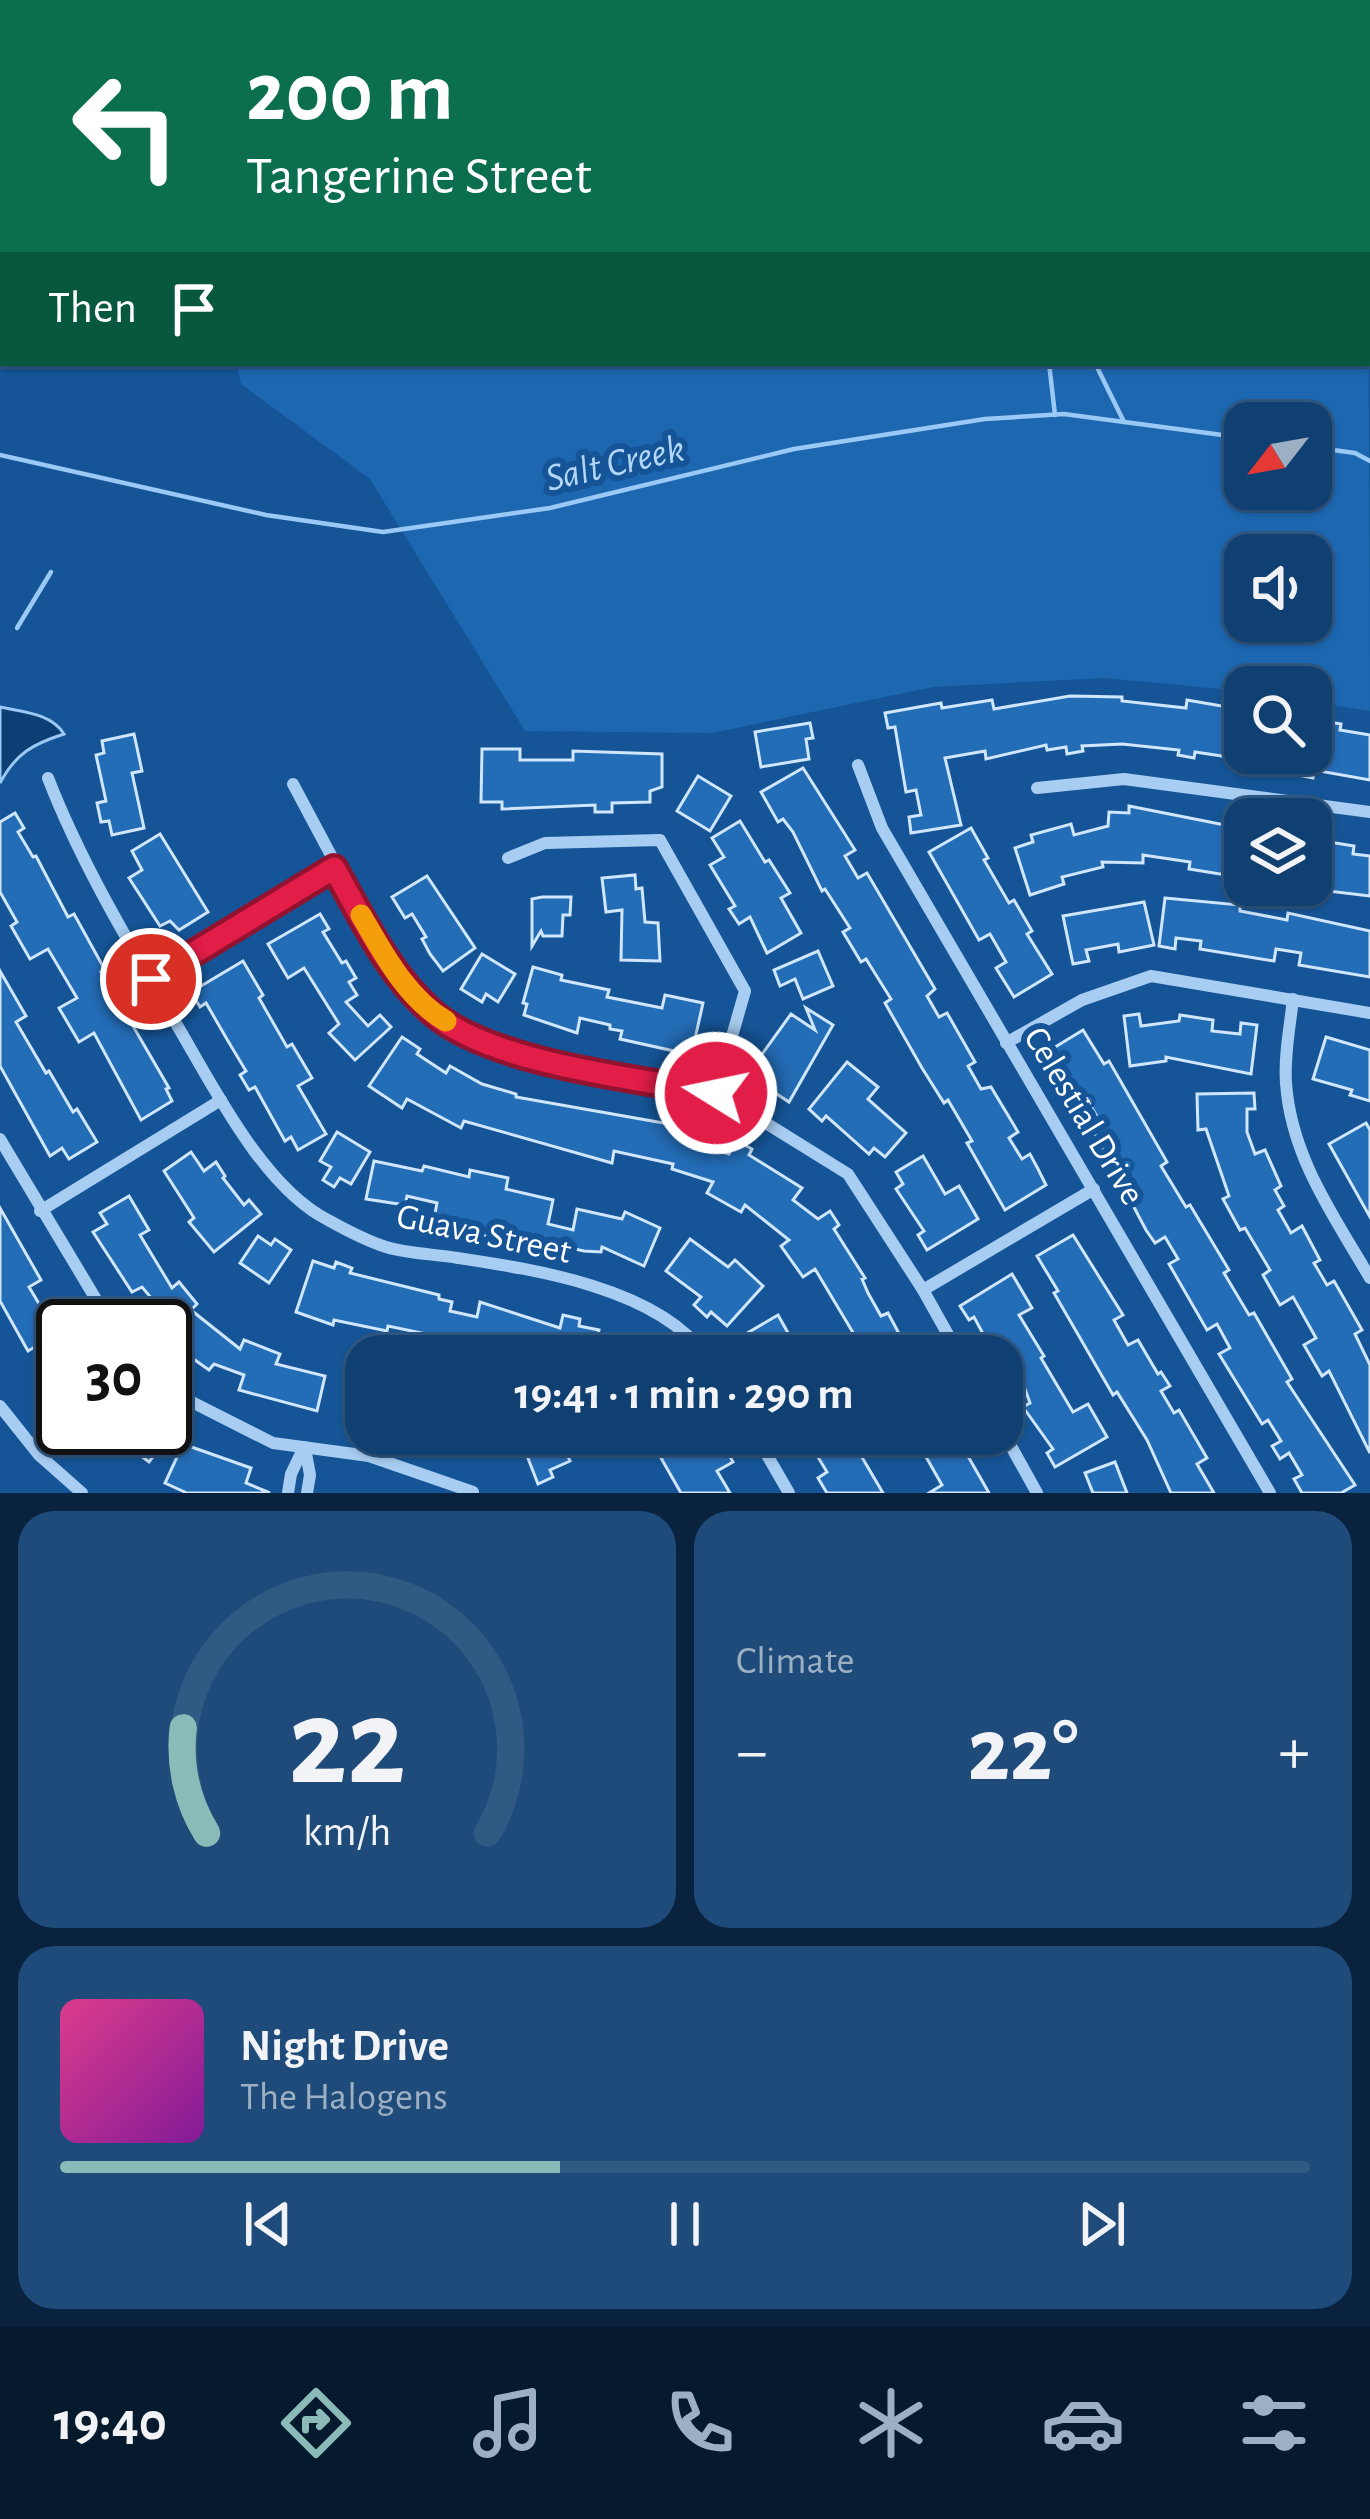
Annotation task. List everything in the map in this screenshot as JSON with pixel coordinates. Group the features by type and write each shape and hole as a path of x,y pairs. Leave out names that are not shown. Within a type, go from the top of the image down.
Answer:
{"street":[{"name":"Celestial Drive","path":"859,765 882,828 1270,1493"},
{"name":"Guava Street","path":"48,778 73,841 221,1100 277,1178 322,1218 387,1247 497,1264 628,1297 690,1335"},
{"path":"1037,788 1124,778 1370,812"},
{"path":"293,784 390,966 435,1015 489,1045 716,1093 848,1174 948,1335"},
{"path":"508,858 545,843 660,840 745,991 716,1093"},
{"path":"151,979 334,868"},
{"path":"1006,1043 1082,1000 1151,976 1370,1013"},
{"path":"1293,999 1286,1078 1290,1118 1304,1163 1370,1278"},
{"path":"40,1210 221,1100"},
{"path":"0,1139 95,1299"},
{"path":"923,1290 1094,1189"},
{"path":"192,1402 273,1443 369,1456 473,1492"},
{"path":"0,1406 39,1455 82,1493"},
{"path":"288,1493 304,1447"},
{"path":"304,1447 310,1475 307,1493"},
{"path":"767,1455 789,1493"},
{"path":"1016,1455 1037,1493"}],"shaded area":[{"path":"238,366 1369,366 1370,711 1332,705 1332,666 1224,666 1224,689 1103,678 933,687 712,733 525,731 370,479 241,384"},
{"path":"0,707 44,718 64,734 26,751 0,783"}],"building":[{"path":"1070,696 1122,697 1122,701 1186,708 1187,700 1224,706 1224,756 1195,752 1194,758 1178,755 1179,750 1122,744 1082,746 1083,751 1067,754 1066,747 1047,750 1046,745 986,759 985,751 945,758 961,825 911,833 909,817 921,815 916,790 906,792 895,727 888,728 885,713 992,700 994,709"},
{"path":"1332,722 1341,724 1340,730 1370,735 1370,780 1332,773"},
{"path":"810,723 809,759 761,767 755,732"},
{"path":"134,734 142,771 132,773 144,828 112,835 109,821 101,822 97,803 106,801 96,755 104,753 102,741"},
{"path":"482,749 520,749 520,760 573,760 573,751 662,754 662,787 650,791 650,802 612,803 612,812 595,812 595,805 502,809 502,802 481,802"},
{"path":"803,768 855,850 845,856 858,878 867,873 935,989 927,996 939,1017 947,1013 975,1062 968,1066 981,1089 991,1087 1018,1132 1009,1138 1022,1159 1030,1154 1046,1185 1005,1210 967,1143 972,1141 885,1003 891,999 843,932 850,928 822,891 793,832 783,819 778,822 761,792"},
{"path":"698,776 731,796 710,831 677,811"},
{"path":"1129,806 1224,825 1224,875 1189,869 1190,862 1143,855 1143,863 1102,862 1103,867 1062,877 1064,884 1030,895 1015,848 1033,842 1031,835 1071,824 1074,835 1108,826 1109,812 1129,813"},
{"path":"15,813 24,828 18,832 68,917 74,914 116,999 122,995 131,1011 126,1014 169,1088 172,1101 141,1120 94,1033 79,1042 59,1008 77,998 48,949 30,959 11,926 17,922 0,892 0,822"},
{"path":"740,821 790,893 781,898 801,933 767,953 750,917 739,924 729,909 735,906 710,865 724,857 712,838"},
{"path":"971,828 988,858 984,860 1009,903 1014,900 1032,931 1027,934 1052,974 1014,997 996,968 1006,962 990,934 979,940 929,852"},
{"path":"160,834 208,912 179,930 170,921 160,926 129,878 142,870 132,851"},
{"path":"1332,842 1354,846 1353,854 1370,856 1370,896 1332,891"},
{"path":"635,875 636,889 642,888 645,922 658,923 660,961 621,960 622,910 606,912 602,878"},
{"path":"427,876 475,948 443,971 412,914 405,918 392,897"},
{"path":"571,897 570,915 563,915 562,936 543,936 541,931 532,946 532,899"},
{"path":"1165,898 1224,904 1287,920 1288,913 1370,931 1370,977 1299,965 1301,953 1276,949 1274,961 1200,949 1201,941 1176,938 1175,949 1159,946"},
{"path":"1144,902 1154,945 1119,952 1118,944 1086,950 1089,961 1073,964 1063,916"},
{"path":"320,914 329,929 323,932 356,978 349,982 357,995 346,1002 368,1026 380,1015 391,1027 355,1060 329,1033 339,1024 304,968 288,978 268,944"},
{"path":"818,951 833,986 803,999 795,979 780,986 774,970"},
{"path":"482,954 515,974 498,1002 486,994 482,1002 461,989"},
{"path":"243,961 287,1047 292,1044 312,1078 298,1086 326,1134 298,1150 291,1137 285,1141 255,1087 249,1090 240,1075 246,1071 206,1003 200,1007 191,992"},
{"path":"533,967 562,975 561,980 609,990 607,997 662,1008 665,995 703,1003 690,1061 673,1057 674,1051 620,1039 622,1031 610,1025 580,1018 577,1033 524,1015"},
{"path":"0,971 26,1016 16,1022 46,1073 49,1071 97,1142 69,1159 62,1148 50,1156 0,1066"},
{"path":"806,1008 833,1025 789,1102 760,1083 764,1071 755,1064 791,1014 815,1030"},
{"path":"1139,1014 1141,1026 1179,1021 1180,1015 1213,1020 1212,1031 1240,1034 1241,1023 1257,1025 1251,1074 1166,1057 1166,1061 1130,1066 1124,1016"},
{"path":"1083,1030 1104,1064 1109,1061 1167,1162 1161,1166 1229,1270 1224,1273 1249,1315 1254,1313 1292,1379 1287,1382 1355,1485 1341,1493 1302,1493 1294,1479 1302,1475 1289,1453 1280,1459 1272,1446 1281,1441 1268,1420 1262,1424 1219,1354 1230,1348 1217,1324 1207,1330 1169,1264 1178,1259 1165,1237 1155,1243 1146,1230 1127,1194 1137,1188 1123,1165 1115,1170 1087,1120 1096,1115 1084,1094 1073,1100 1047,1052"},
{"path":"402,1037 420,1049 417,1054 446,1073 450,1066 516,1097 669,1124 703,1138 700,1145 729,1154 736,1140 752,1149 749,1155 802,1188 793,1200 818,1219 830,1211 839,1225 834,1229 865,1278 868,1293 881,1316 888,1313 900,1335 854,1335 815,1269 803,1277 781,1246 789,1240 745,1205 741,1212 707,1193 713,1182 672,1169 673,1164 614,1151 612,1163 464,1121 461,1128 407,1099 402,1108 369,1086"},
{"path":"1326,1037 1370,1050 1370,1101 1350,1095 1352,1090 1313,1079"},
{"path":"847,1062 878,1087 868,1099 906,1133 885,1157 874,1148 869,1154 826,1116 822,1121 809,1109"},
{"path":"1254,1093 1255,1109 1247,1109 1247,1132 1255,1154 1265,1150 1281,1186 1275,1190 1284,1206 1278,1210 1291,1233 1302,1226 1320,1260 1314,1263 1327,1285 1334,1281 1362,1330 1355,1334 1370,1365 1370,1453 1329,1371 1322,1376 1304,1345 1316,1338 1293,1297 1280,1305 1263,1275 1270,1270 1223,1199 1229,1196 1206,1129 1198,1130 1197,1094"},
{"path":"1366,1123 1370,1130 1370,1217 1329,1144"},
{"path":"337,1132 370,1152 351,1184 340,1178 334,1187 323,1180 331,1167 320,1161"},
{"path":"191,1152 204,1171 216,1162 244,1205 249,1200 261,1214 214,1252 189,1222 194,1218 164,1171"},
{"path":"923,1156 945,1194 959,1186 978,1219 927,1250 918,1235 924,1231 896,1189 903,1184 896,1172"},
{"path":"374,1161 469,1177 470,1170 508,1178 506,1189 553,1200 548,1224 573,1230 577,1209 622,1219 625,1212 660,1228 644,1266 602,1247 601,1252 584,1251 548,1243 547,1248 478,1234 479,1227 434,1219 437,1203 407,1196 405,1205 366,1199"},
{"path":"129,1196 149,1230 140,1235 172,1288 179,1282 197,1304 192,1309 192,1299 152,1299 142,1287 132,1292 93,1232 107,1224 100,1213"},
{"path":"0,1208 41,1280 29,1287 36,1299 36,1346 28,1351 0,1301"},
{"path":"1073,1235 1123,1315 1114,1320 1128,1345 1138,1340 1170,1386 1161,1391 1174,1413 1179,1410 1207,1458 1197,1464 1214,1493 1171,1493 1147,1440 1117,1392 1113,1395 1054,1293 1058,1291 1037,1256"},
{"path":"258,1236 271,1245 275,1239 291,1250 269,1283 240,1263"},
{"path":"690,1239 728,1267 735,1260 763,1286 727,1326 711,1312 707,1317 694,1305 701,1297 666,1271"},
{"path":"313,1261 334,1268 336,1262 352,1268 350,1273 439,1295 452,1302 450,1311 477,1317 480,1302 560,1328 563,1315 580,1319 579,1326 599,1330 598,1335 431,1335 334,1320 333,1325 296,1312"},
{"path":"1012,1274 1032,1308 1019,1315 1041,1358 1073,1412 1088,1404 1107,1437 1055,1467 1047,1453 1053,1449 1023,1407 1030,1403 1023,1386 1023,1335 984,1335 974,1317 969,1320 960,1306"},
{"path":"192,1311 240,1349 244,1340 280,1354 276,1364 325,1376 317,1411 239,1390 244,1375 214,1364 209,1370 192,1358"},
{"path":"778,1315 789,1335 744,1335"},
{"path":"192,1447 251,1468 246,1483 270,1493 187,1493 165,1483 178,1455 192,1455"},
{"path":"527,1455 567,1455 570,1461 550,1470 553,1477 538,1484"},
{"path":"729,1455 733,1462 717,1471 730,1493 681,1493 661,1458"},
{"path":"817,1455 861,1455 883,1493 827,1493 818,1478 827,1472"},
{"path":"925,1455 967,1455 989,1493 929,1493 942,1485"},
{"path":"1115,1462 1127,1493 1093,1493 1085,1473"}],"waterway":[{"path":"1049,366 1055,415"},
{"path":"1096,366 1124,422"},
{"name":"Salt Creek","path":"0,455 266,515 383,532 550,508 794,449 985,419 1064,414 1224,435"},
{"name":"Salt Creek","path":"1332,450 1370,461"},
{"path":"17,628 51,572"}],"slow traffic":[{"path":"361,915 390,966 446,1021"}],"route":[{"path":"151,979 334,868 390,966 435,1015 489,1045 716,1093"}]}
